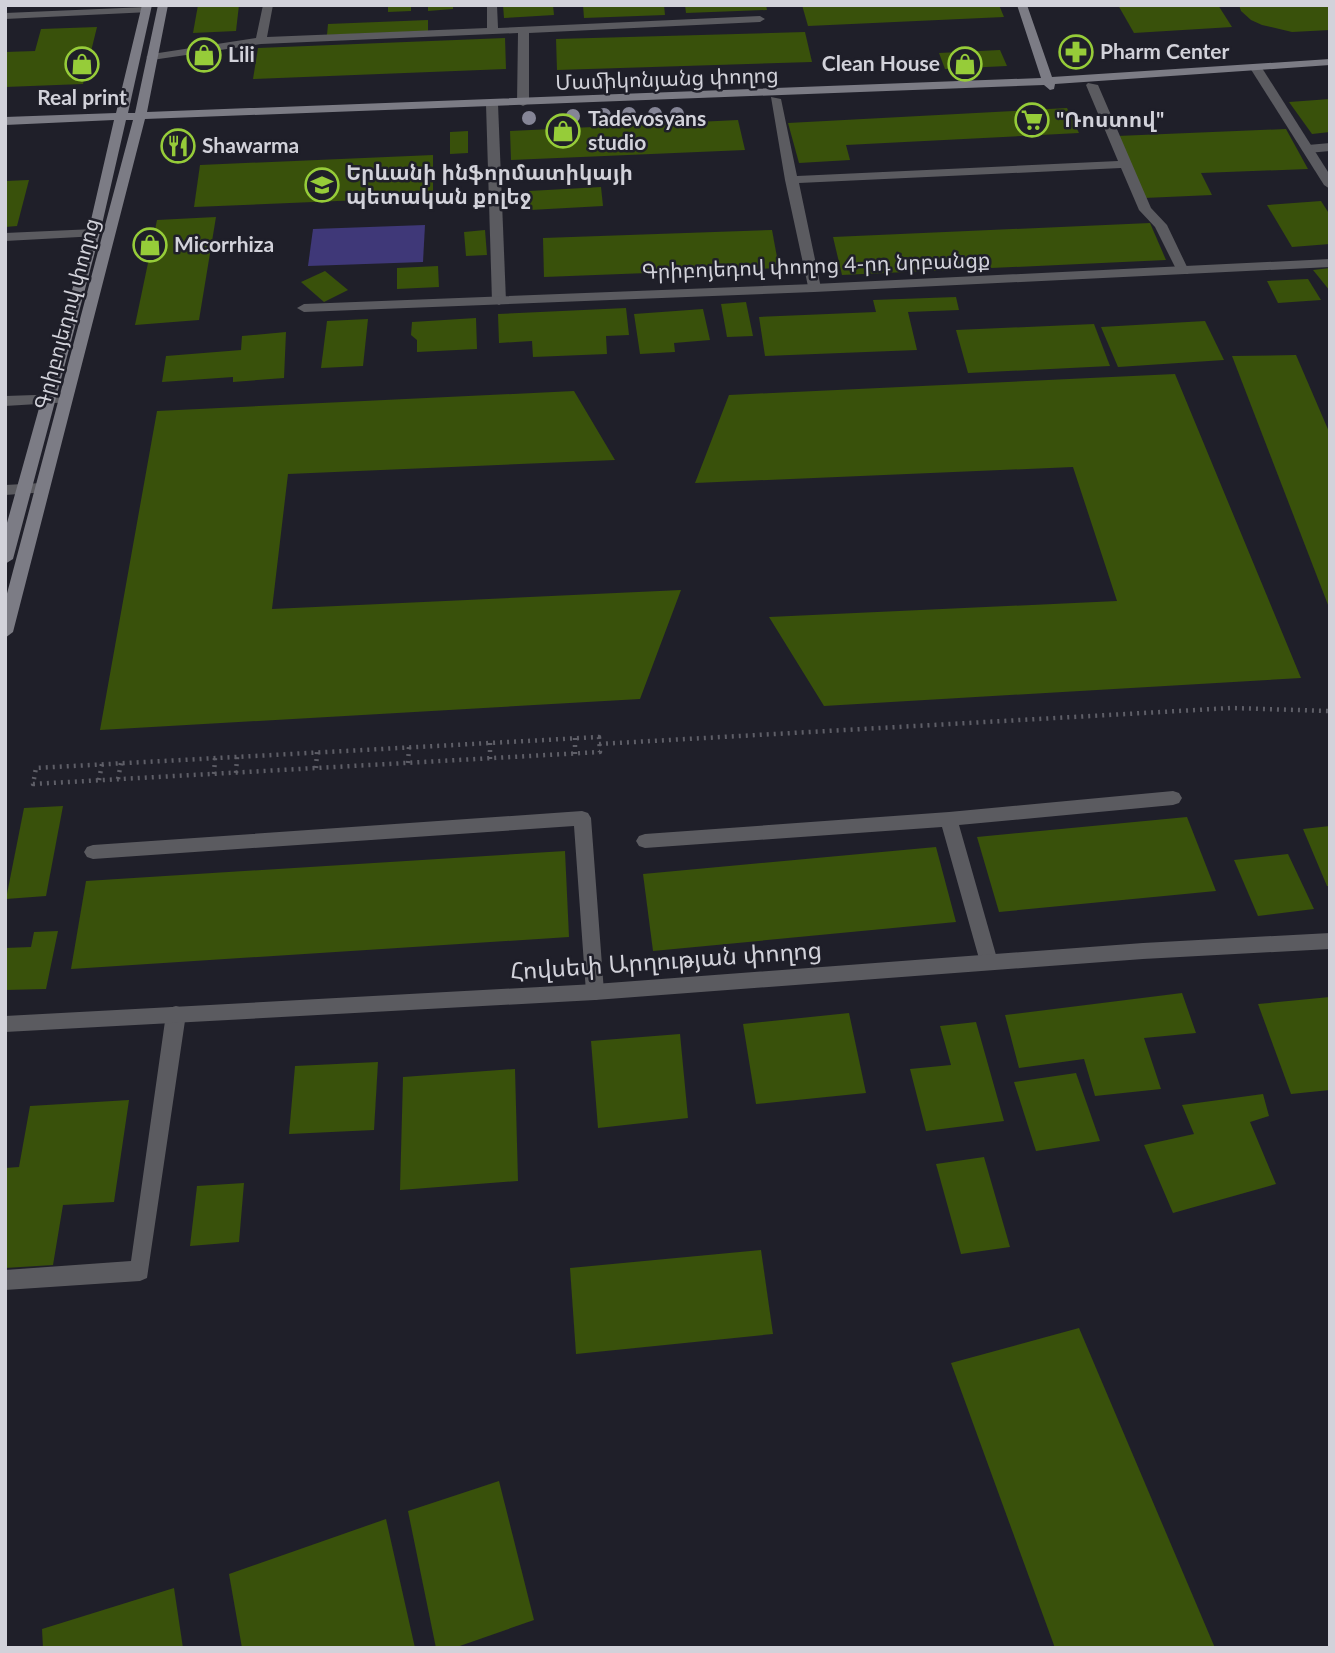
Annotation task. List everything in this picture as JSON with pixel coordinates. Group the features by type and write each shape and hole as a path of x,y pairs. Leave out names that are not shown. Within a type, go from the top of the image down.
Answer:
{"street":[{"name":"Գրիբոյեդով փողոց","path":"5,632 138,120 163,5"},
{"path":"261,41 268,5"},
{"path":"492,5 493,31"},
{"path":"1022,5 1049,85"},
{"name":"Գրիբոյեդով փողոց","path":"5,559 94,233 146,8"},
{"path":"5,16 146,8"},
{"path":"152,57 261,41 760,19"},
{"path":"523,103 524,30"},
{"name":"Մամիկոնյանց փողոց","path":"492,107 523,103 1092,85 1330,62"},
{"name":"Մամիկոնյանց փողոց","path":"5,128 138,120 775,99 1330,68"},
{"path":"1258,71 1330,185"},
{"path":"1092,85 1145,210 1161,225 1183,271"},
{"path":"775,99 814,288"},
{"path":"492,107 499,301"},
{"name":"Մամիկոնյանց փողոց","path":"5,121 121,121"},
{"path":"1308,149 1330,147"},
{"path":"791,180 1124,164"},
{"path":"5,237 94,233"},
{"name":"Գրիբոյեդով փողոց 4-րդ նրբանցք","path":"304,308 814,288 1330,263"},
{"path":"5,401 66,399"},
{"path":"5,490 42,488"},
{"path":"645,841 949,819 1173,798"},
{"path":"93,852 582,818 595,992"},
{"path":"949,819 989,962"},
{"name":"Հովսեփ Արղության փողոց","path":"5,1024 595,992 989,962 1330,941"},
{"path":"5,1280 140,1271 176,1014"}],"path":[{"path":"599,744 1231,708 1330,711"},
{"path":"599,737 600,752 33,784 36,768 575,738 599,737"},
{"path":"575,738 575,754"},
{"path":"490,743 490,759"},
{"path":"408,763 409,747"},
{"path":"316,768 317,752"},
{"path":"236,773 237,757"},
{"path":"214,774 215,758"},
{"path":"118,779 121,763"},
{"path":"99,780 102,764"}],"shaded area":[{"path":"425,225 423,262 308,266 313,229"}],"building":[{"path":"198,5 239,5 236,31 193,33"},
{"path":"388,5 411,5 411,11 388,12"},
{"path":"428,5 453,5 453,9 428,11"},
{"path":"503,5 553,5 554,15 504,18"},
{"path":"583,5 664,5 665,15 584,18"},
{"path":"685,5 766,5 767,10 686,13"},
{"path":"802,5 999,5 1004,17 808,26"},
{"path":"1118,5 1218,5 1232,27 1134,33"},
{"path":"1239,5 1330,5 1330,30 1292,32 1262,25 1251,20 1241,11"},
{"path":"428,20 428,31 327,35 328,24"},
{"path":"97,27 83,84 5,87 5,52 35,51 41,29"},
{"path":"805,32 812,62 557,70 556,39"},
{"path":"505,38 506,69 253,79 258,48"},
{"path":"1000,50 1007,66 945,69 939,53"},
{"path":"1330,99 1330,132 1312,134 1289,102"},
{"path":"1067,108 1079,133 846,145 850,160 799,163 788,123"},
{"path":"738,120 745,150 511,160 510,131"},
{"path":"1286,129 1308,169 1201,173 1212,195 1144,198 1117,136"},
{"path":"468,131 468,153 450,154 450,132"},
{"path":"186,142 185,150 170,151 171,143"},
{"path":"433,155 433,197 194,207 200,165"},
{"path":"29,180 17,226 5,227 5,181"},
{"path":"601,187 603,206 530,210 529,191"},
{"path":"1321,201 1330,215 1330,244 1292,247 1267,205"},
{"path":"216,217 199,320 135,325 157,220"},
{"path":"1150,223 1166,260 842,275 833,237"},
{"path":"485,230 487,255 466,256 464,232"},
{"path":"772,230 779,268 544,277 543,238"},
{"path":"438,266 439,287 397,289 397,268"},
{"path":"1330,268 1330,291 1313,270"},
{"path":"325,271 348,290 324,302 301,282"},
{"path":"1308,279 1321,300 1278,303 1267,281"},
{"path":"956,297 959,310 908,312 917,350 765,356 759,317 876,312 873,300"},
{"path":"746,302 753,336 727,337 721,304"},
{"path":"626,308 629,335 606,336 607,354 533,357 532,341 499,343 498,314"},
{"path":"703,309 710,340 674,343 675,352 640,354 634,314"},
{"path":"476,318 477,349 417,352 417,340 411,335 412,322"},
{"path":"368,319 363,366 321,368 327,321"},
{"path":"1205,321 1224,360 1118,367 1101,327"},
{"path":"1094,324 1110,366 968,373 956,330"},
{"path":"286,332 284,378 233,382 233,377 162,382 166,356 241,350 242,336"},
{"path":"1296,355 1330,434 1330,610 1232,356"},
{"path":"1175,374 1301,678 824,706 769,617 1117,601 1073,467 695,483 729,395"},
{"path":"574,391 615,460 288,474 272,609 681,590 640,699 100,730 157,411"},
{"path":"63,806 46,896 6,899 24,808"},
{"path":"1187,817 1216,891 999,912 977,837"},
{"path":"1330,826 1330,886 1327,886 1303,829"},
{"path":"936,847 956,922 653,951 643,874"},
{"path":"565,851 569,937 71,969 86,881"},
{"path":"1288,854 1314,909 1258,916 1234,860"},
{"path":"58,931 46,989 5,990 5,948 31,947 34,932"},
{"path":"1182,993 1196,1033 1144,1038 1161,1089 1095,1096 1084,1059 1019,1068 1005,1015"},
{"path":"1330,997 1330,1090 1291,1094 1258,1004"},
{"path":"849,1013 866,1093 756,1104 743,1024"},
{"path":"976,1022 1004,1121 926,1131 910,1069 951,1065 940,1026"},
{"path":"680,1034 688,1118 598,1128 591,1041"},
{"path":"378,1062 374,1130 289,1134 295,1066"},
{"path":"515,1069 518,1181 400,1190 403,1077"},
{"path":"1076,1073 1100,1141 1036,1151 1014,1082"},
{"path":"1263,1094 1269,1116 1250,1122 1276,1184 1173,1213 1144,1145 1194,1134 1182,1105"},
{"path":"129,1100 114,1202 63,1205 53,1265 5,1268 5,1168 19,1167 30,1106"},
{"path":"984,1157 1010,1247 961,1254 936,1164"},
{"path":"244,1183 239,1242 190,1246 197,1186"},
{"path":"761,1250 773,1334 576,1354 570,1268"},
{"path":"1079,1328 1215,1648 1055,1648 951,1363"},
{"path":"499,1481 534,1620 454,1648 436,1648 408,1511"},
{"path":"386,1519 415,1648 242,1648 229,1574"},
{"path":"174,1588 183,1648 43,1648 42,1629"}],"place":[{"name":"Pharm Center","path":"1076,52"},
{"name":"Lili","path":"204,55"},
{"name":"Real print","path":"82,64"},
{"name":"Clean House","path":"965,64"},
{"name":"\"Ռոստով\"","path":"1032,120"},
{"name":"Tadevosyans studio","path":"563,131"},
{"name":"Shawarma","path":"178,146"},
{"name":"Երևանի ինֆորմատիկայի պետական քոլեջ","path":"322,185"},
{"name":"Micorrhiza","path":"150,245"}]}
